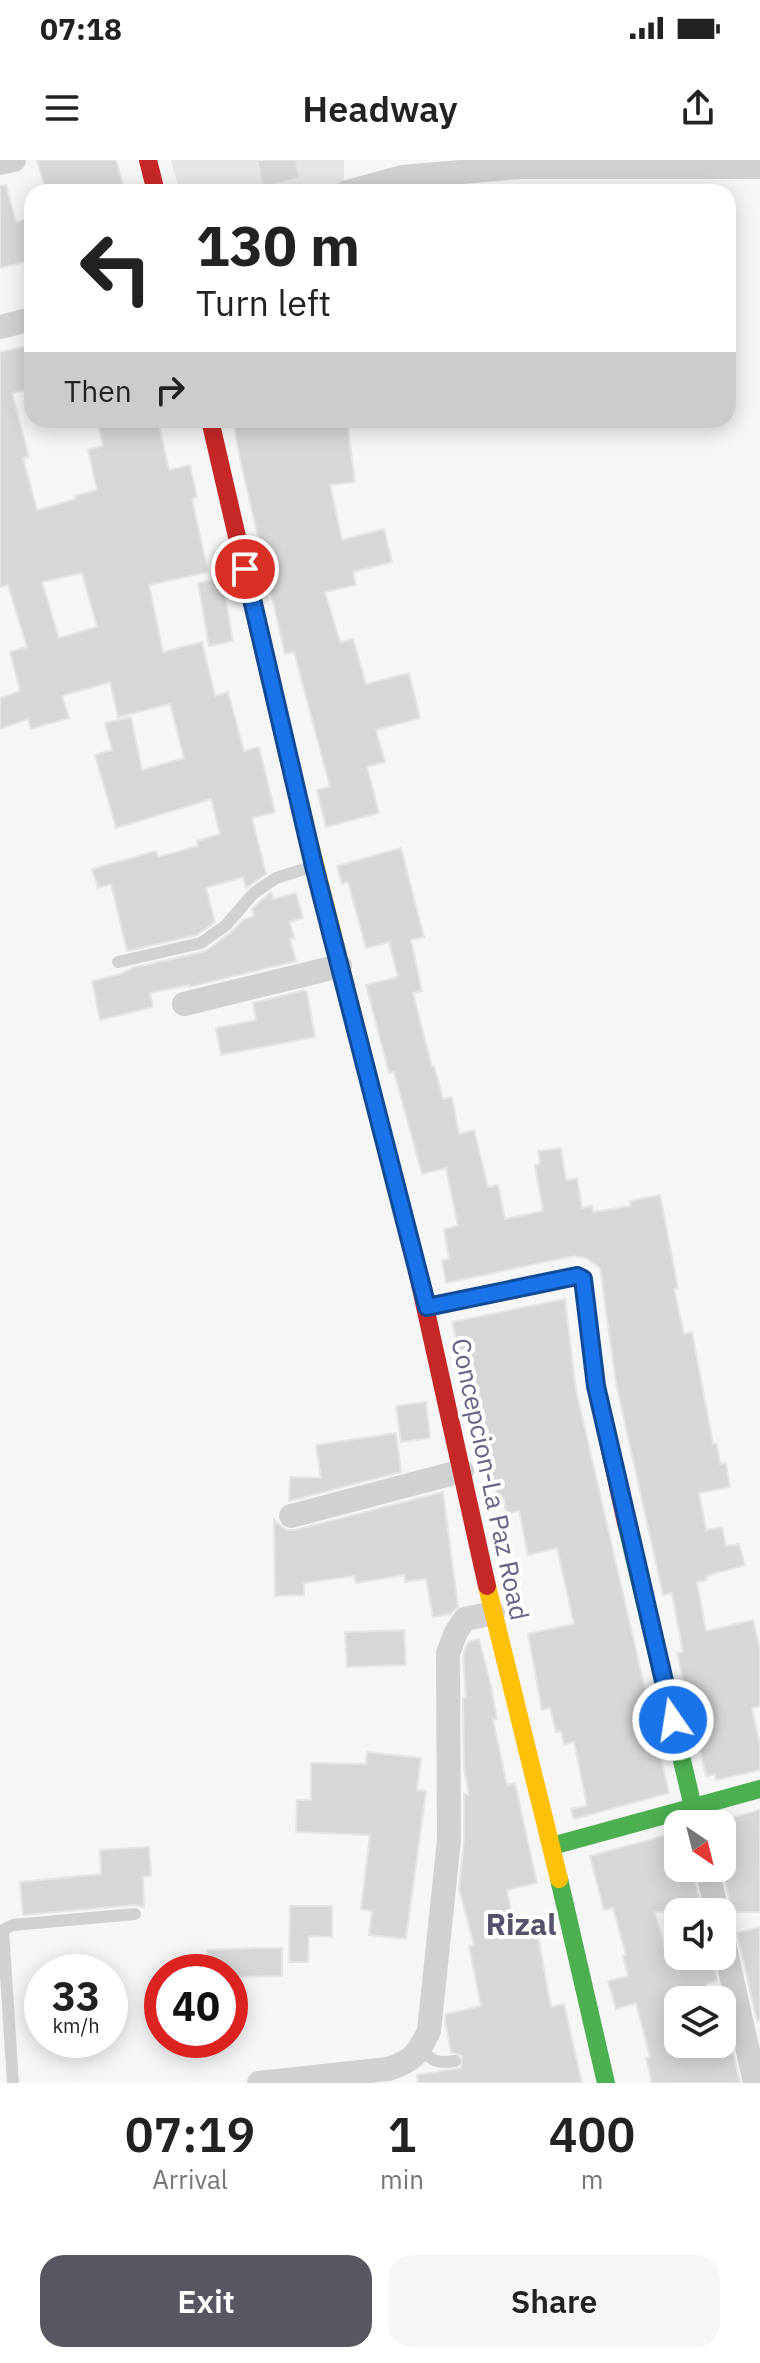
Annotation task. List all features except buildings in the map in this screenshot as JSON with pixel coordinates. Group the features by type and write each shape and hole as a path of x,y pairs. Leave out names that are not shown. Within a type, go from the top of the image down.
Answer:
{"main road":[{"path":"148,160 154,184"},
{"name":"Concepcion-La Paz Road","path":"212,428 314,866 427,1307 493,1613 552,1846 606,2083"},
{"path":"427,1307 577,1276 583,1279 596,1386 694,1810"},
{"path":"708,1810 760,1789"},
{"path":"552,1846 664,1822"}],"street":[{"path":"0,163 14,160"},
{"path":"376,184 402,177 520,167 715,163 760,167"},
{"path":"0,327 24,321"},
{"path":"184,1004 340,966"},
{"path":"291,1516 462,1471"},
{"path":"259,2083 388,2076 408,2063 421,2049 429,2031 449,1840 448,1653 465,1619 493,1613"},
{"path":"730,1970 755,2083"}],"lane":[{"path":"118,962 201,943 226,925 254,893 276,878 314,866"},
{"path":"13,2083 3,1930 13,1925 135,1914"},
{"path":"421,2049 430,2060 442,2063 455,2061"}],"shaded area":[{"path":"171,160 344,160 344,184 178,184"}],"traffic: fast":[{"path":"626,1523 694,1810"},
{"path":"552,1846 760,1789"},
{"path":"559,1879 606,2083"}],"traffic: slow":[{"path":"288,757 414,1257"},
{"path":"487,1586 559,1879"}],"traffic: jam":[{"path":"148,160 154,184"},
{"path":"212,428 288,757"},
{"path":"414,1257 487,1586"},
{"path":"427,1307 577,1276 583,1279 596,1386 626,1523"}],"district":[{"name":"Rizal","path":"521,1923"}],"route":[{"path":"245,569 314,866 427,1307 577,1276 583,1279 596,1386 673,1720"}]}
